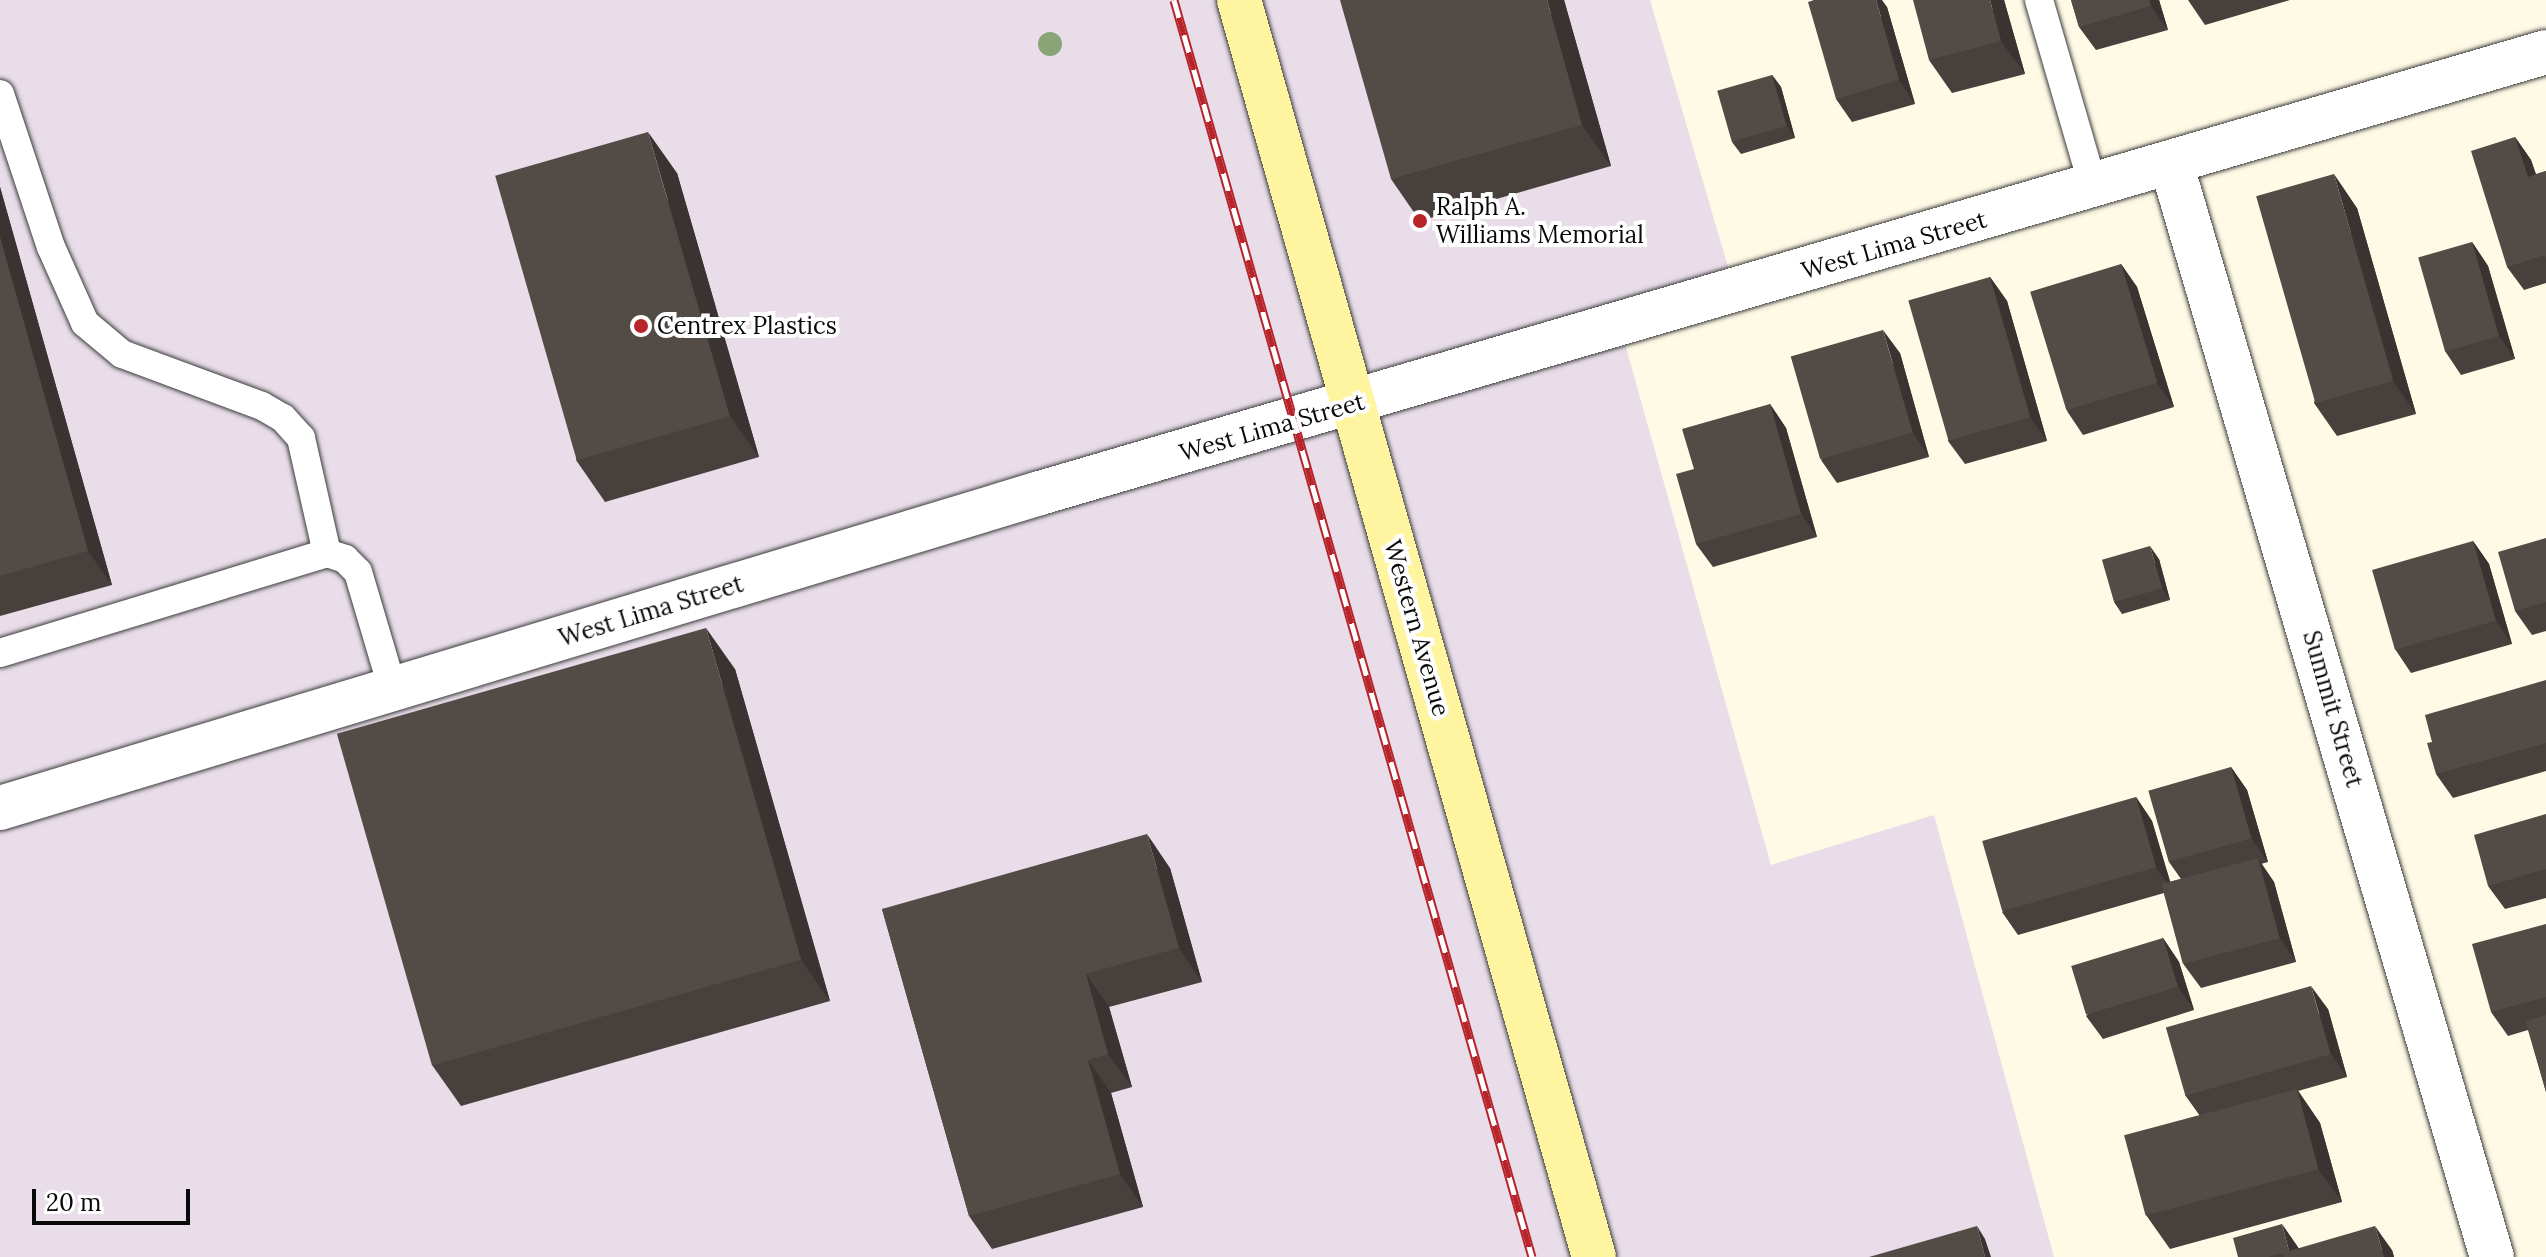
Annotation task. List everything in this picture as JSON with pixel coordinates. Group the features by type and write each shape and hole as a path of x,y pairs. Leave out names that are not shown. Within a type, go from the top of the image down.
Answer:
{"main road":[{"name":"Western Avenue","path":"1239,0 1594,1257"}],"street":[{"name":"West Lima Street","path":"0,808 1010,502 2546,52"},
{"name":"Summit Street","path":"2171,163 2492,1257"}],"lane":[{"path":"2039,0 2093,186"},
{"path":"0,94 51,247 85,323 122,354 262,406 283,418 301,438 327,553"},
{"path":"0,653 327,553 345,559 358,572 393,690"}],"shaded area":[{"path":"0,0 1650,0 1735,291 1620,326 1771,865 1934,815 2054,1257 0,1257"}],"building":[{"path":"1340,0 1547,0 1582,125 1391,179"},
{"path":"1876,0 1899,80 1836,99 1808,2"},
{"path":"1913,0 1990,0 2001,41 1929,60"},
{"path":"2071,0 2149,0 2151,6 2079,27"},
{"path":"1772,75 1787,126 1732,142 1717,91"},
{"path":"648,132 730,417 577,460 495,176"},
{"path":"2515,137 2528,177 2546,171 2546,259 2545,255 2507,267 2471,151"},
{"path":"2334,174 2393,381 2315,403 2256,196"},
{"path":"0,237 88,551 0,576"},
{"path":"2472,242 2499,336 2445,352 2418,257"},
{"path":"2121,264 2157,383 2066,410 2030,292"},
{"path":"1990,277 2030,417 1949,441 1908,300"},
{"path":"1883,330 1912,433 1820,459 1791,356"},
{"path":"1770,404 1801,514 1696,544 1676,474 1694,469 1682,429"},
{"path":"2546,538 2546,602 2515,611 2498,552"},
{"path":"2473,541 2496,621 2395,650 2372,570"},
{"path":"2150,546 2162,588 2114,602 2102,560"},
{"path":"706,628 801,960 432,1065 337,734"},
{"path":"2546,680 2546,743 2436,774 2427,743 2432,742 2425,715"},
{"path":"2231,767 2251,838 2169,862 2148,791"},
{"path":"2136,797 2156,867 2002,911 1982,841"},
{"path":"2546,814 2546,869 2488,886 2474,835"},
{"path":"1147,834 1179,948 1086,974 1108,1054 1088,1060 1120,1174 969,1216 882,909"},
{"path":"2258,858 2279,938 2183,964 2161,884"},
{"path":"2546,924 2546,997 2491,1012 2472,944"},
{"path":"2163,938 2178,987 2086,1015 2071,966"},
{"path":"2311,986 2331,1054 2185,1096 2166,1028"},
{"path":"2546,1015 2546,1092 2526,1021"},
{"path":"2297,1089 2318,1169 2146,1216 2124,1135"},
{"path":"2282,1224 2289,1251 2375,1226 2384,1257 2284,1257 2283,1253 2268,1257 2238,1257 2233,1238"},
{"path":"1977,1226 1985,1257 1869,1257"}],"railway":[{"path":"1174,0 1532,1257"}],"place":[{"name":"Ralph A. Williams Memorial","path":"1420,221"},
{"name":"Centrex Plastics","path":"641,326"}]}
